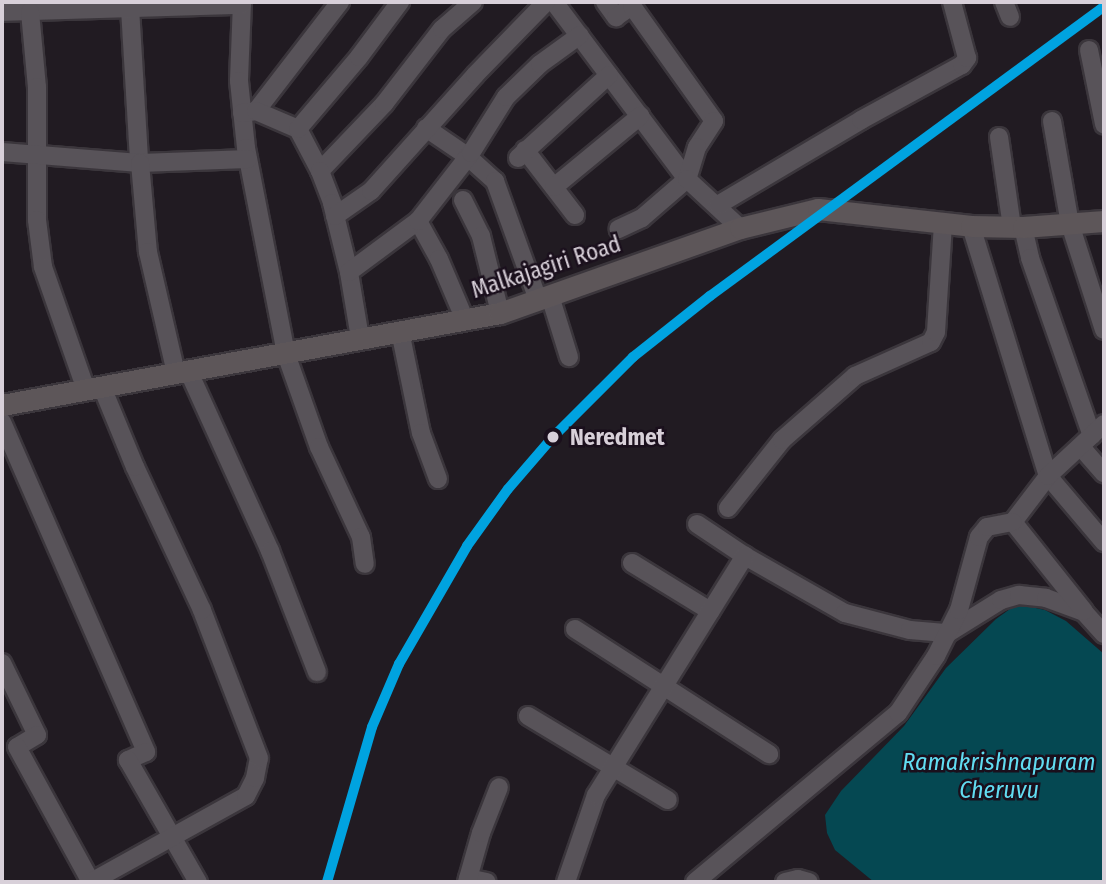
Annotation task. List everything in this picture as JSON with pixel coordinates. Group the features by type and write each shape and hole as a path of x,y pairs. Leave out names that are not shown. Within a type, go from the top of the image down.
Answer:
{"main road":[{"name":"Malkajagiri Road","path":"2,405 500,313 740,228 818,209 971,226 1017,227 1104,220"}],"street":[{"path":"249,112 340,2"},
{"path":"298,129 359,57 400,2"},
{"path":"320,171 384,104 442,29 473,2"},
{"path":"335,216 371,191 408,152 426,128 546,2"},
{"path":"554,2 687,179 740,228"},
{"path":"605,2 616,17 632,6 714,121 697,147 687,179 642,218 618,229"},
{"path":"718,205 861,120 962,65 967,58 952,2"},
{"path":"2,12 242,4 239,81 249,112 248,159 286,354 319,447 362,537 365,564"},
{"path":"130,8 148,252 182,372 270,551 317,672"},
{"path":"2,663 37,735 17,747 91,882 246,796 255,778 259,758 202,610 135,467 94,388 43,267 37,220 37,87 30,12"},
{"path":"349,272 418,221 467,156 506,97 540,64 580,35"},
{"path":"1089,50 1104,124"},
{"path":"575,215 554,187 522,154 609,75"},
{"path":"249,112 298,129 320,171 349,272 360,338"},
{"path":"554,187 640,116"},
{"path":"1052,121 1070,224 1104,330"},
{"path":"426,128 467,156 495,181 569,357"},
{"path":"999,137 1017,227 1104,473"},
{"path":"2,152 140,162 248,159"},
{"path":"463,200 481,236 500,313"},
{"path":"418,221 439,259 465,320"},
{"path":"728,508 782,440 855,376 931,342 936,332 943,223"},
{"path":"971,226 1048,475 1104,542"},
{"path":"400,331 421,433 438,479"},
{"path":"2,422 146,752 128,760 198,882"},
{"path":"695,882 878,733 898,713 936,656 959,610 979,537 987,527 1013,522 1048,475 1092,436"},
{"path":"1013,522 1104,634"},
{"path":"697,524 745,556 845,613 910,630 948,633 1000,600 1019,595 1046,598 1084,612"},
{"path":"566,882 596,795 745,556"},
{"path":"632,563 710,611"},
{"path":"575,629 769,754"},
{"path":"528,716 668,800"},
{"path":"487,882 468,880 499,787"},
{"path":"785,882 798,879 809,882"}],"water":[{"name":"Ramakrishnapuram Cheruvu","path":"1017,604 1045,610 1066,621 1104,654 1104,882 874,882 835,850 827,833 825,815 841,791 904,726 946,668 996,619"}],"transit line":[{"path":"327,882 372,727 399,664 467,546 508,489 552,438 633,357 710,296 1104,7"}],"place":[{"name":"Neredmet","path":"553,437"}]}
